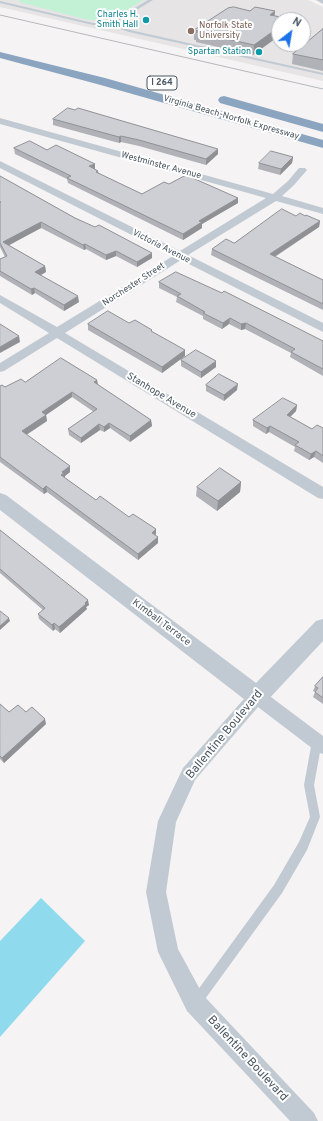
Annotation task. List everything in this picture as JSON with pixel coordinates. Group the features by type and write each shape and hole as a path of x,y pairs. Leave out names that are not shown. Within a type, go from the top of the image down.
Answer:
{"highway":[{"name":"Virginia Beach-Norfolk Expressway","path":"0,55 198,108 323,144"},
{"name":"Virginia Beach-Norfolk Expressway","path":"323,120 213,97 323,128"},
{"path":"198,108 231,123 323,155"}],"street":[{"name":"Westminster Avenue","path":"0,121 323,210"},
{"name":"Victoria Avenue","path":"0,164 323,328"},
{"name":"Norchester Street","path":"0,368 275,197 291,183 302,170"},
{"name":"Stanhope Avenue","path":"0,298 323,494"},
{"name":"Kimball Terrace","path":"0,500 320,743"},
{"name":"Ballentine Boulevard","path":"306,1121 195,1003 168,952 156,892 167,821 189,774 257,696 323,627"}],"lane":[{"path":"116,25 118,20 151,0"},
{"path":"0,2 93,24 116,25 129,31 323,74"},
{"path":"195,1003 278,889 303,846 315,817 309,785 320,743"}],"shaded area":[{"name":"Norfolk State University","path":"0,0 308,0 323,7 323,81 0,7"}],"green space":[{"path":"19,0 144,0 110,17 88,20 19,2"}],"water":[{"path":"41,898 85,941 0,1037 0,941"}],"building":[{"path":"234,7 250,11 255,7 275,11 271,12 270,15 271,33 254,45 196,32 199,31 194,30 228,8"},
{"path":"323,29 323,60 293,54 295,52 311,52 311,39"},
{"path":"68,108 75,110 78,108 218,149 206,159 139,140 121,136 119,137 53,119"},
{"path":"30,141 47,150 56,145 95,164 89,166 98,171 96,172 142,194 164,182 169,184 186,175 238,198 199,221 202,222 183,234 67,178 71,176 14,148"},
{"path":"271,151 293,157 281,169 259,163"},
{"path":"0,176 75,218 95,227 99,225 152,253 137,262 116,251 106,255 85,244 83,245 41,222 3,242 45,266 35,272 78,296 64,305 34,288 31,289 0,271 0,259 7,256 0,243"},
{"path":"282,209 296,216 300,213 320,221 270,254 323,280 323,304 212,249 226,239 234,243"},
{"path":"176,272 222,293 224,291 323,341 323,369 291,352 295,349 246,323 241,324 230,318 223,323 203,313 205,312 177,296 181,294 159,282"},
{"path":"108,311 129,323 135,320 152,330 151,331 185,350 162,367 88,324"},
{"path":"0,324 19,336 0,347"},
{"path":"196,350 216,361 201,372 181,360"},
{"path":"61,358 97,380 94,382 151,420 130,436 109,423 104,427 99,424 81,438 68,429 97,409 72,392 42,412 46,415 22,431 70,466 62,472 64,473 61,475 96,500 100,496 129,517 133,514 156,529 152,533 158,537 138,554 46,486 43,489 0,457 0,386 2,385 5,387 21,379 25,382"},
{"path":"219,374 238,384 224,395 206,385"},
{"path":"283,398 297,405 287,415 312,429 317,425 323,428 323,456 316,451 311,454 295,445 299,442 270,426 267,428 253,420"},
{"path":"220,468 241,482 218,501 197,487"},
{"path":"0,530 88,600 85,603 86,604 59,627 54,623 52,625 38,614 45,608 0,569"},
{"path":"0,611 9,618 0,626"},
{"path":"323,677 323,698 315,692 318,688 315,686"},
{"path":"0,704 9,712 18,705 26,712 32,707 45,719 2,758 0,756"}],"tram line":[{"path":"0,15 323,89"}],"place":[{"name":"Charles H. Smith Hall","path":"146,20"},
{"name":"Norfolk State University","path":"191,31"},
{"name":"Spartan Station","path":"259,52"}]}
